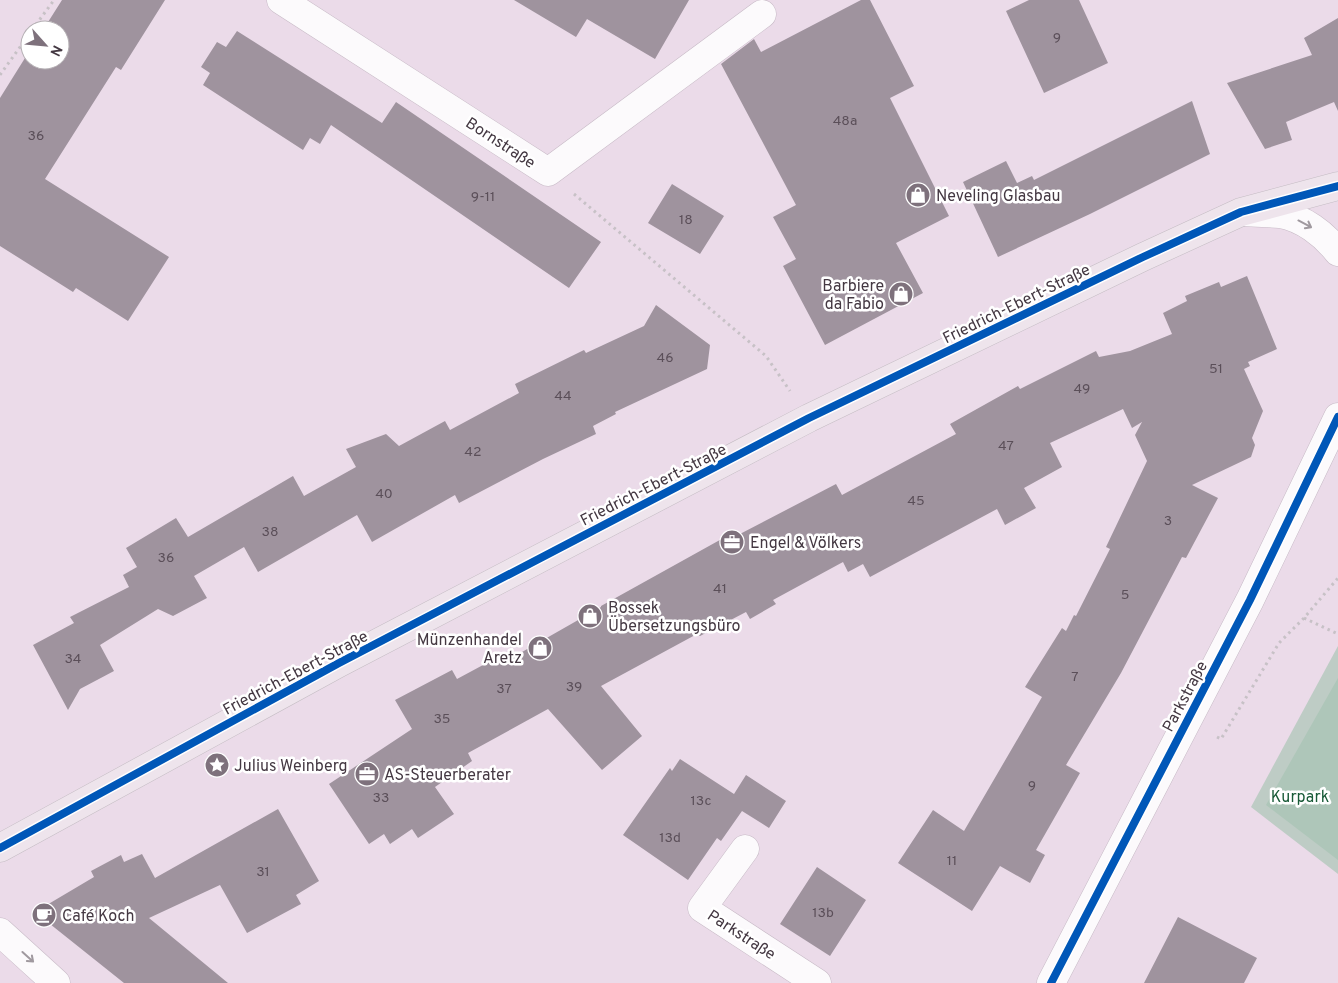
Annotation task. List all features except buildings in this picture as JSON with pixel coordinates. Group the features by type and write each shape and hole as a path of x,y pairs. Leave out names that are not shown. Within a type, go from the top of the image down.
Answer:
{"main road":[{"name":"Friedrich-Ebert-Straße","path":"0,848 339,663 809,418 1126,265 1241,212 1338,186"}],"street":[{"name":"Bornstraße","path":"281,0 548,172 762,14"},
{"path":"1241,212 1281,214 1323,234 1338,252"},
{"name":"Parkstraße","path":"1051,983 1250,600 1338,417"},
{"name":"Parkstraße","path":"745,849 702,908 817,983"},
{"path":"0,932 56,983"}],"path":[{"path":"39,20 54,0"},
{"path":"0,75 20,47"},
{"path":"548,172 766,356 809,418"},
{"path":"1185,723 1221,739 1279,643 1304,618 1338,578"},
{"path":"1304,618 1338,634"}],"green space":[{"name":"Kurpark","path":"1338,646 1338,874 1251,807"},
{"name":"Kurpark","path":"1338,678 1338,860 1266,805"}],"cycle path":[{"path":"0,848 339,663 809,418 1143,257 1241,212 1338,186"},
{"path":"1051,983 1250,600 1338,417"}],"place":[{"name":"Neveling Glasbau","path":"918,195"},
{"name":"Barbiere da Fabio","path":"901,294"},
{"name":"Engel & Völkers","path":"732,542"},
{"name":"Bossek Übersetzungsbüro","path":"590,616"},
{"name":"Münzenhandel Aretz","path":"540,648"},
{"name":"Julius Weinberg","path":"217,765"},
{"name":"AS-Steuerberater","path":"367,774"},
{"name":"Café Koch","path":"44,915"}]}
